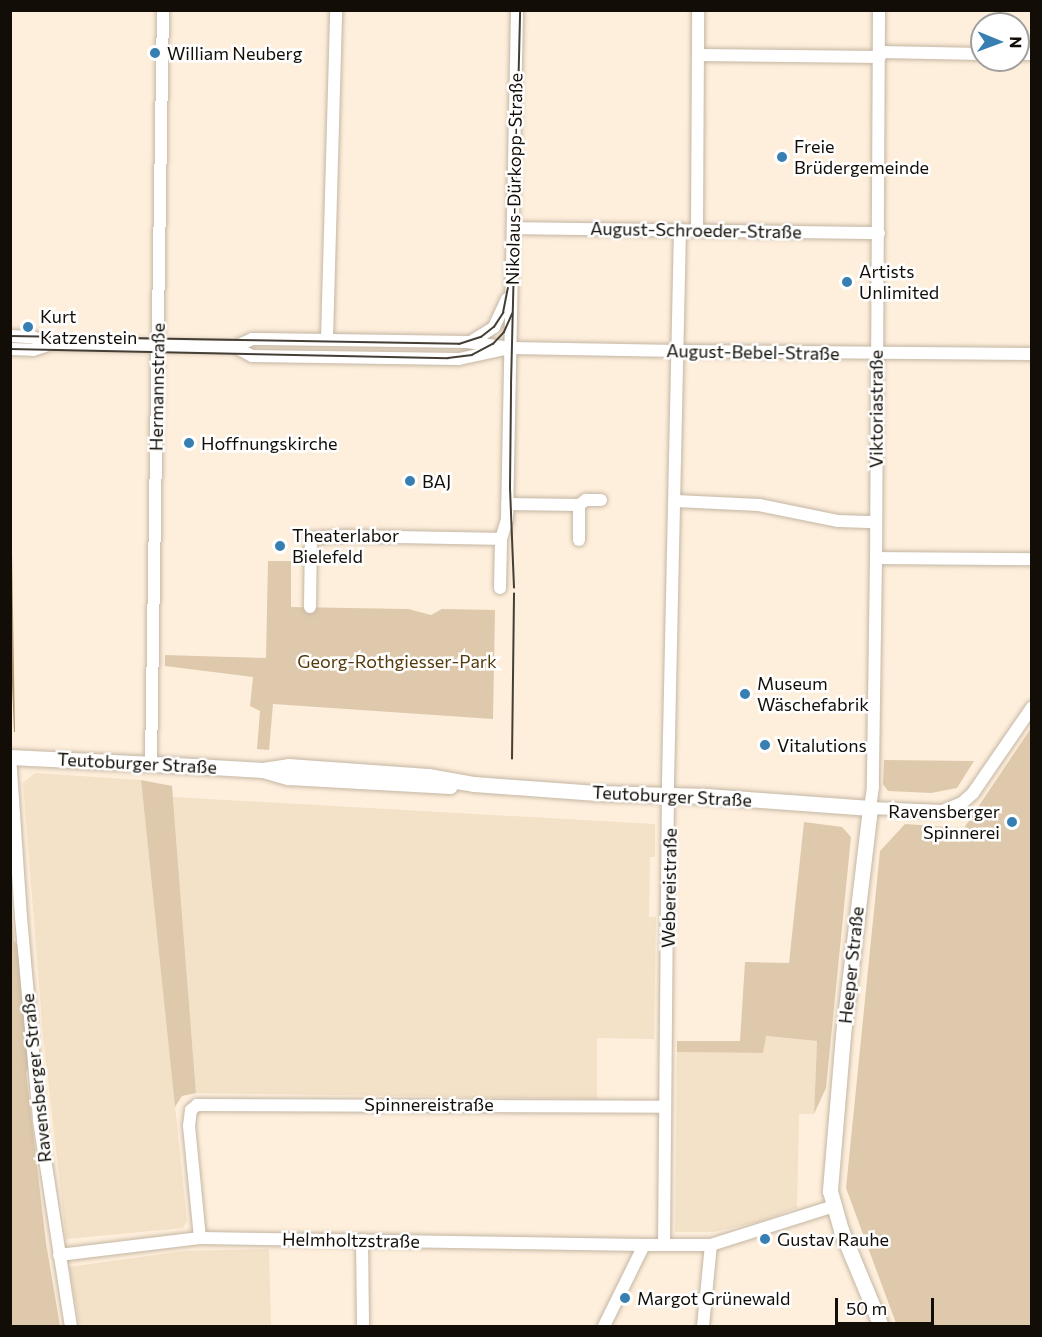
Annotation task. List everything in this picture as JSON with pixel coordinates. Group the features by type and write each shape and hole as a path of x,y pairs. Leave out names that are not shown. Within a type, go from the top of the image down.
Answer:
{"street":[{"name":"Hermannstraße","path":"151,764 163,10"},
{"path":"327,339 336,10"},
{"name":"Nikolaus-Dürkopp-Straße","path":"500,588 501,539 506,524 507,504 517,10"},
{"path":"697,230 698,10"},
{"name":"Viktoriastraße","path":"870,808 873,787 876,558 879,10"},
{"path":"698,55 970,54"},
{"name":"August-Schroeder-Straße","path":"513,228 879,232"},
{"name":"Webereistraße","path":"664,1245 669,795 681,229"},
{"path":"467,342 485,335 499,321 512,280"},
{"name":"August-Bebel-Straße","path":"10,336 32,337 51,344 158,346 235,347 252,339 327,339 467,342 510,348 1032,354"},
{"name":"August-Bebel-Straße","path":"10,349 33,350 51,344"},
{"name":"August-Bebel-Straße","path":"235,347 252,356 459,359 510,348"},
{"path":"507,504 579,504 586,500 601,500"},
{"path":"676,501 759,505 838,521 876,522"},
{"path":"579,504 579,540"},
{"path":"310,607 311,538 348,536 501,539"},
{"path":"876,558 1032,560"},
{"path":"870,808 942,811 962,803 973,793 1032,707"},
{"name":"Teutoburger Straße","path":"11,757 263,770 288,777 354,782 436,786 474,784 870,808"},
{"name":"Ravensberger Straße","path":"11,757 33,1066 71,1326"},
{"name":"Heeper Straße","path":"870,808 833,1137 830,1191 881,1326"},
{"name":"Spinnereistraße","path":"200,1238 189,1118 193,1107 202,1103 665,1107"},
{"name":"Helmholtzstraße","path":"59,1255 200,1238 711,1245 834,1206"},
{"path":"362,1240 363,1326"},
{"path":"604,1326 644,1245"},
{"path":"703,1326 711,1245"}],"shaded area":[{"path":"11,492 15,732 11,660"},
{"path":"35,773 141,780 187,1221 183,1228 66,1239 43,1035 23,783"},
{"path":"173,797 655,824 655,857 650,857 649,917 656,917 654,1039 597,1038 597,1099 196,1093"},
{"path":"765,1036 817,1041 814,1114 799,1114 797,1208 758,1222 714,1232 675,1232 677,1052 763,1053"},
{"path":"269,1249 271,1326 80,1326 69,1267 184,1251"}],"green space":[{"name":"Georg-Rothgiesser-Park","path":"268,561 291,561 291,607 408,609 431,615 442,609 495,610 493,719 273,704 269,750 257,749 260,711 250,706 253,677 165,666 165,655 266,658"},
{"path":"1031,728 1031,1326 897,1326 846,1188 880,851 905,824 964,828"},
{"path":"884,760 974,761 957,788 931,793 888,791 883,784"},
{"path":"141,780 172,786 196,1093 182,1096 175,1107"},
{"path":"804,822 842,827 851,837 826,1088 814,1114 817,1041 766,1036 763,1053 677,1052 677,1041 740,1041 745,962 789,963"},
{"path":"10,884 14,941 18,945 30,1068 26,1072 46,1243 60,1326 11,1326"}],"tram line":[{"path":"514,588 510,488 511,385 520,10"},
{"path":"10,336 459,344 481,337 494,327 503,313 508,288"},
{"path":"10,349 448,358 472,355 493,344 504,332 512,314"},
{"path":"512,759 514,594"}],"place":[{"name":"William Neuberg","path":"155,53"},
{"name":"Freie Brüdergemeinde","path":"782,157"},
{"name":"Artists Unlimited","path":"847,282"},
{"name":"Kurt Katzenstein","path":"28,327"},
{"name":"Hoffnungskirche","path":"189,443"},
{"name":"BAJ","path":"410,481"},
{"name":"Theaterlabor Bielefeld","path":"280,546"},
{"name":"Museum Wäschefabrik","path":"745,694"},
{"name":"Vitalutions","path":"765,745"},
{"name":"Ravensberger Spinnerei","path":"1012,822"},
{"name":"Gustav Rauhe","path":"765,1239"},
{"name":"Margot Grünewald","path":"625,1298"}]}
